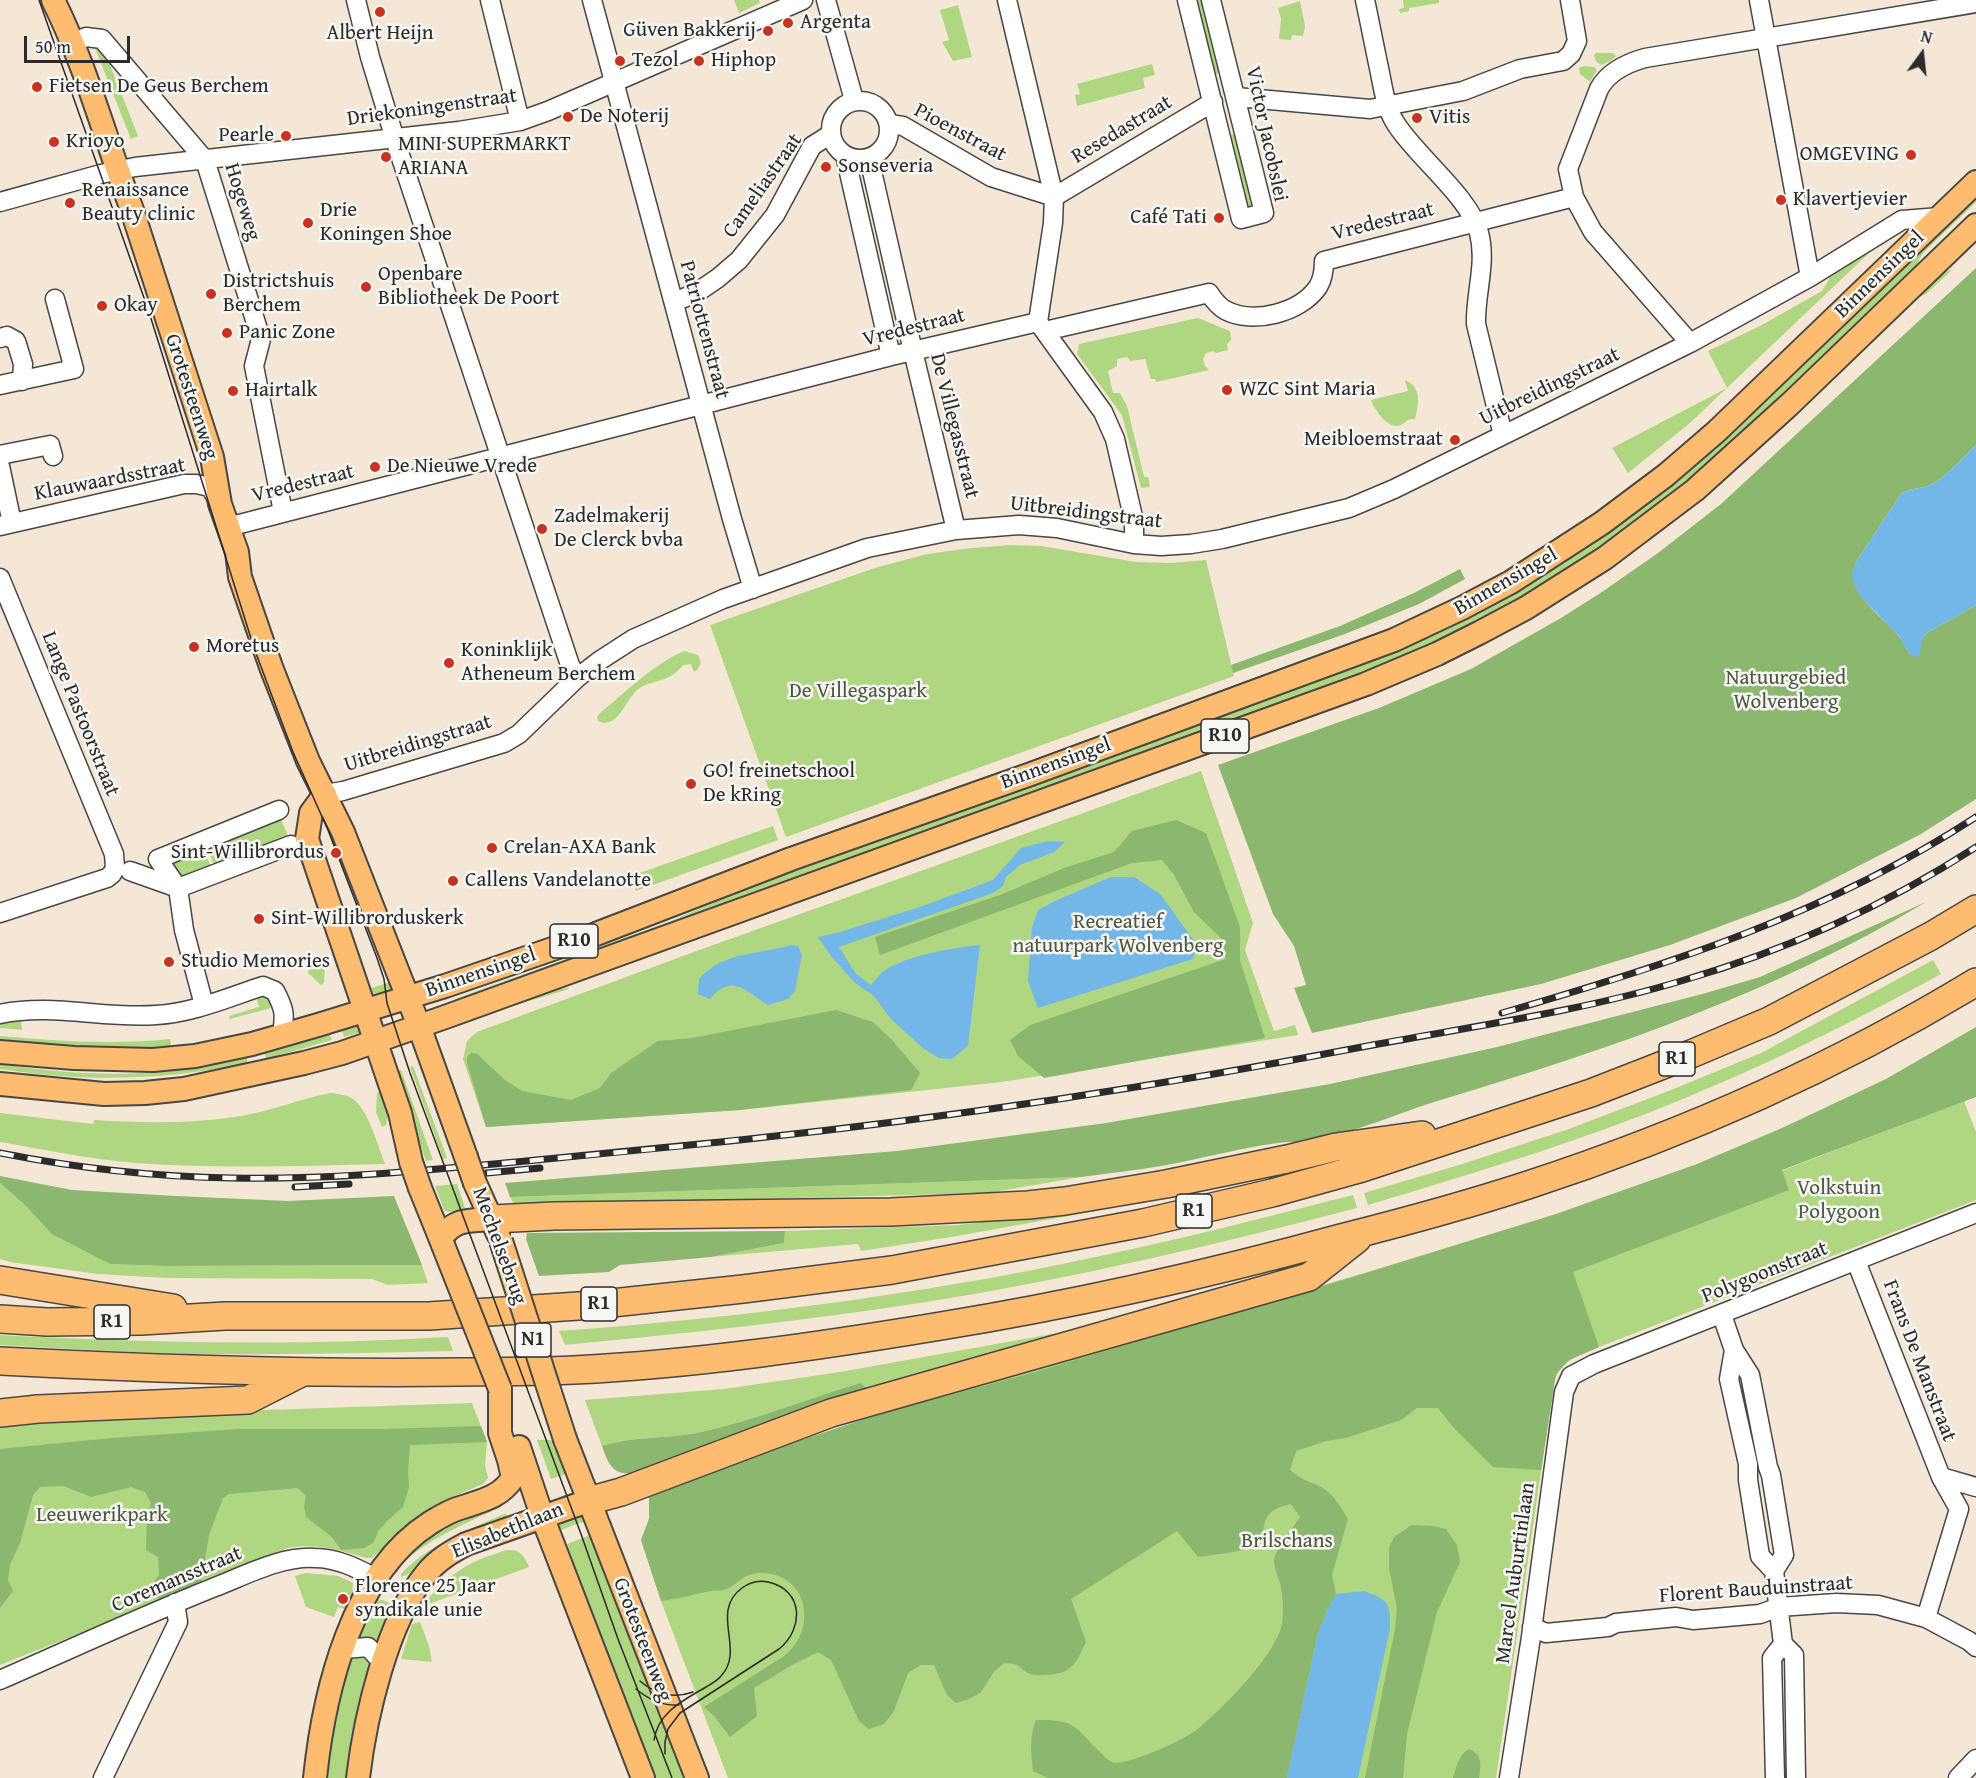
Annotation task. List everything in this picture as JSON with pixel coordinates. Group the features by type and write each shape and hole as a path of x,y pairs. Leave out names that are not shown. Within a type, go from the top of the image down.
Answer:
{"highway":[{"name":"R1","path":"0,1319 47,1323 141,1322 225,1316 441,1316 593,1305 892,1270 1143,1223 1272,1193 1362,1168 1591,1093 1769,1021 1921,941 1976,909"},
{"name":"R1","path":"0,1361 303,1373 572,1370 634,1366 852,1341 1112,1295 1257,1261 1459,1206 1532,1184 1632,1148 1700,1121 1829,1063 1911,1020 1976,982"},
{"path":"496,1230 554,1216 891,1212 1065,1202 1177,1182 1336,1147 1489,1126"},
{"path":"588,1501 621,1492 831,1413 1309,1277 1366,1232"},
{"path":"0,1280 225,1316"},
{"path":"0,1413 38,1409 249,1400 303,1373"}],"main road":[{"name":"Grotesteenweg","path":"53,0 72,43 113,153 126,168 131,207 212,457 220,504 237,552 240,576 271,667 308,762 343,832 419,1026"},
{"name":"Binnensingel","path":"0,1050 29,1055 108,1060 153,1060 195,1056 252,1044 408,997 596,934 790,859 1367,651 1462,608 1511,582 1572,544 1666,475 1717,431 1976,182"},
{"name":"Binnensingel","path":"0,1084 104,1094 145,1093 184,1089 304,1063 419,1026 1386,676 1457,644 1526,608 1620,548 1674,507 1757,434 1976,225"},
{"path":"325,794 311,813 307,839 400,1113 411,1162 442,1242"},
{"name":"Mechelsebrug","path":"419,1026 475,1183 496,1230 565,1439 588,1501"},
{"path":"252,1044 257,1052 256,1074"},
{"path":"442,1242 447,1229 458,1222 496,1230"},
{"name":"Elisabethlaan","path":"315,1778 326,1710 343,1649 375,1578 398,1549 428,1524 445,1514 499,1494 513,1478 509,1460 510,1442 500,1433 500,1389 442,1242"},
{"path":"510,1442 542,1516 643,1778"},
{"name":"Grotesteenweg","path":"588,1501 697,1778"},
{"name":"Elisabethlaan","path":"358,1778 369,1714 383,1663 410,1595 437,1562 466,1544 588,1501"}],"street":[{"path":"356,0 370,57 395,138 570,665 578,678"},
{"path":"490,0 520,121"},
{"name":"Patriottenstraat","path":"592,0 753,589"},
{"name":"Driekoningenstraat","path":"0,202 126,168 459,131 520,121 548,111 803,0"},
{"path":"826,0 854,100"},
{"path":"1007,0 1054,197 1042,326 1103,412 1115,439 1134,521 1134,544"},
{"name":"Victor Jacobslei","path":"1187,0 1241,219 1264,213 1211,0"},
{"path":"1365,0 1386,105 1396,124 1460,200 1475,222 1482,248 1475,306 1476,324 1503,435"},
{"path":"1236,97 1370,109 1463,91 1520,69 1563,60 1575,49 1577,41 1570,0"},
{"path":"1760,0 1810,277"},
{"path":"1690,343 1593,232 1574,197 1568,169 1599,88 1608,77 1633,61 1645,58 1766,38 1897,8 1976,3"},
{"name":"Hogeweg","path":"72,43 86,37 102,39 206,160 261,339 254,366 283,512"},
{"name":"Pioenstraat","path":"854,100 876,105 886,116 889,124 903,126 991,177 1054,197"},
{"name":"Cameliastraat","path":"674,302 696,293 739,260 775,215 812,146 831,132 832,120 837,111 854,100"},
{"name":"Resedastraat","path":"1054,197 1213,102"},
{"path":"831,132 836,146 845,155 861,159 869,158 883,148 887,141 889,124"},
{"path":"845,155 891,356"},
{"name":"De Villegasstraat","path":"869,158 956,530"},
{"name":"Vredestraat","path":"228,527 913,351 1209,293 1224,309 1239,315 1278,313 1307,300 1318,287 1324,273 1324,261 1574,197"},
{"name":"Uitbreidingstraat","path":"325,794 343,791 491,748 519,734 578,678 633,639 691,612 867,548 956,530 1001,525 1036,526 1079,532 1134,544 1161,546 1202,543 1349,508 1374,498 1690,343 1810,277 1902,220 1940,217"},
{"path":"0,386 78,367 55,299"},
{"path":"0,338 7,336 16,341 23,364 22,381"},
{"path":"0,454 50,445 53,456"},
{"path":"0,466 6,524"},
{"name":"Klauwaardsstraat","path":"6,524 184,484 210,487 220,504"},
{"name":"Lange Pastoorstraat","path":"0,578 122,870"},
{"path":"0,913 107,878 122,870 158,859 279,810"},
{"path":"122,870 178,888 291,845"},
{"path":"158,859 178,888 184,930 204,1005"},
{"path":"0,1014 38,1009 129,1016 157,1015 185,1011 263,986 275,991 285,1015 282,1035"},
{"name":"Polygoonstraat","path":"1571,1376 1578,1371 1976,1213"},
{"name":"Frans De Manstraat","path":"1856,1262 1941,1477 1968,1512"},
{"path":"1722,1315 1734,1350 1729,1379 1748,1464 1748,1480 1760,1556 1774,1571 1783,1644 1794,1655 1796,1778"},
{"name":"Marcel Auburtinlaan","path":"1509,1778 1563,1402 1567,1382 1571,1376"},
{"path":"1941,1477 1976,1487"},
{"path":"1926,1618 1968,1512"},
{"name":"Coremansstraat","path":"0,1680 175,1603 256,1571 296,1559 334,1560 375,1578"},
{"path":"103,1778 177,1622 175,1603"},
{"name":"Florent Bauduinstraat","path":"1532,1627 1546,1633 1676,1617 1693,1620 1760,1614 1779,1607 1836,1603 1878,1605 1926,1618 1976,1647"},
{"path":"1775,1778 1772,1658 1783,1644"},
{"path":"343,1649 368,1647 383,1663"},
{"path":"1958,1778 1976,1759"}],"green space":[{"path":"734,0 759,0 760,3 739,13"},
{"path":"1193,0 1205,0 1223,72 1212,75"},
{"path":"1403,0 1439,0 1439,3 1409,8 1409,11 1400,13 1399,9 1404,8"},
{"path":"1300,1 1305,26 1303,36 1292,35 1291,40 1279,39 1281,19 1278,8"},
{"path":"958,5 972,57 953,61 942,42 949,40 940,10"},
{"path":"101,44 114,61 110,65 138,136 131,139 95,48"},
{"path":"1613,53 1616,56 1601,65 1596,61 1594,55"},
{"path":"1152,64 1155,75 1143,78 1145,88 1077,106 1075,95 1080,94 1077,84"},
{"path":"1594,67 1597,70 1590,82 1580,74 1579,68"},
{"path":"1239,133 1254,204 1247,208 1227,136"},
{"path":"1976,194 1976,202 1924,252 1910,275 1733,445 1616,537 1542,587 1505,608 1392,664 457,1001 455,999 671,921 813,864 1201,723 1606,533 1641,508 1687,469"},
{"path":"1870,252 1727,388 1708,351 1760,326 1822,291 1832,274"},
{"name":"Natuurgebied Wolvenberg","path":"1976,268 1976,445 1934,483 1901,494 1856,562 1854,573 1855,584 1866,602 1898,635 1910,655 1927,633 1976,605 1976,799 1921,834 1796,898 1670,945 1541,984 1312,1033 1294,988 1306,985 1294,946 1273,914 1218,765 1379,708 1471,669 1602,592 1658,553 1721,504"},
{"path":"1953,269 1926,294 1921,296 1918,292 1934,277"},
{"path":"1198,318 1230,331 1231,340 1227,344 1228,350 1206,353 1203,359 1209,370 1156,382 1155,379 1151,379 1145,359 1130,361 1127,357 1117,359 1117,366 1108,371 1113,393 1120,393 1127,406 1144,477 1148,477 1150,487 1141,488 1122,415 1077,354 1079,344"},
{"path":"1405,380 1417,392 1415,419 1396,426 1387,422 1375,409 1371,400 1408,391"},
{"path":"1727,388 1690,423 1628,473 1612,448"},
{"name":"De Villegaspark","path":"1011,545 1041,546 1136,562 1170,563 1206,560 1234,676 786,837 710,625 875,568 927,554"},
{"path":"1460,569 1465,579 1419,604 1345,634 1233,673 1231,665 1340,626 1414,593"},
{"path":"684,651 698,655 701,663 697,670 694,672 691,664 683,665 671,676 640,688 615,719 604,723 598,721 599,714 640,680 661,664"},
{"name":"Recreatief natuurpark Wolvenberg","path":"1201,771 1253,923 1245,950 1274,1031 1295,1025 1298,1035 1002,1082 740,1110 486,1127 463,1059 467,1041 477,1032"},
{"path":"279,815 289,838 215,868 206,844"},
{"path":"1176,820 1206,833 1240,927 1240,961 1265,1038 1044,1078 1018,1056 1010,1040 1030,1025 1226,959 1221,938 1194,912 1174,875 1162,860 1132,863 880,955 875,937 1000,895 1064,868 1114,852 1132,831"},
{"path":"773,826 778,840 636,891 631,876"},
{"path":"202,846 212,869 177,883 167,860"},
{"path":"1926,902 1811,964 1691,1016 1568,1060 1427,1104 1361,1128 1310,1141 1282,1142 1167,1165 1081,1177 510,1197 505,1183 897,1151 1106,1123 1330,1084 1497,1047 1760,977"},
{"path":"1933,960 1941,974 1824,1035 1734,1077 1580,1138 1368,1205 1364,1193 1569,1129 1761,1053"},
{"path":"320,962 325,966 324,983 321,985 308,973 309,969"},
{"path":"393,981 393,990 387,994 377,995 369,989"},
{"path":"568,988 463,1024 462,1019 536,993"},
{"path":"256,996 265,997 274,1004 270,1005 271,1008 230,1019 229,1016 259,1007"},
{"path":"836,1010 873,1022 892,1040 920,1073 911,1090 740,1110 486,1127 467,1063 467,1057 471,1053 477,1054 505,1080 522,1091 571,1100 600,1088 611,1073 658,1041 692,1038"},
{"path":"20,1015 22,1030 0,1028 0,1019"},
{"path":"358,1022 360,1029 358,1033 344,1037 340,1024"},
{"name":"Brilschans","path":"1976,1027 1976,1097 1782,1170 1789,1190 1573,1272 1599,1347 1569,1360 1556,1374 1541,1470 1493,1467 1453,1427 1438,1408 1417,1408 1401,1420 1296,1451 1290,1470 1328,1492 1338,1502 1348,1519 1332,1575 1336,1594 1318,1633 1287,1778 1048,1778 1033,1771 1031,1745 1036,1720 1060,1721 1074,1726 1108,1760 1115,1763 1124,1762 1171,1745 1192,1733 1209,1719 1247,1680 1270,1651 1282,1624 1281,1588 1274,1561 1281,1544 1300,1517 1291,1504 1271,1512 1259,1541 1249,1548 1198,1557 1177,1531 1071,1599 1086,1642 1071,1667 1061,1673 1033,1675 1017,1665 1004,1663 994,1672 980,1693 956,1703 947,1695 934,1665 921,1665 908,1673 894,1711 884,1724 869,1729 859,1721 831,1660 818,1652 754,1688 757,1716 730,1737 704,1707 784,1656 795,1645 802,1632 803,1605 799,1593 790,1583 778,1576 762,1573 748,1576 725,1590 661,1601 641,1540 649,1519 649,1495 696,1475 886,1412 1028,1374 1553,1215 1697,1164 1782,1128 1886,1079"},
{"path":"328,1030 332,1040 266,1059 264,1050"},
{"path":"0,1036 106,1042 170,1039 171,1045 157,1052 74,1048 0,1039"},
{"path":"245,1056 247,1063 216,1069 124,1078 62,1076 0,1069 0,1064 67,1072 113,1074 158,1072"},
{"path":"413,1066 447,1158 443,1159 410,1067"},
{"path":"401,1070 433,1160 426,1161 394,1072"},
{"path":"382,1090 389,1109 386,1125 382,1127 376,1112 377,1093"},
{"path":"330,1093 342,1094 358,1104 372,1128 385,1164 167,1165 102,1159 0,1142 0,1113 93,1124 94,1120 186,1122 252,1114"},
{"name":"Brilschans","path":"1964,1101 1976,1132 1976,1200 1599,1347 1571,1360 1561,1369 1554,1383 1496,1778 728,1778 661,1601 641,1540 649,1519 649,1495 696,1475 886,1412 1371,1271 1553,1215 1789,1190 1781,1171"},
{"path":"0,1176 72,1190 176,1196 288,1201 394,1196 422,1265 164,1266 110,1264 52,1234 0,1183"},
{"path":"1081,1177 988,1193 519,1205 514,1204 510,1197"},
{"path":"0,1183 27,1207 110,1264 164,1266 422,1265 428,1283 388,1285 372,1279 168,1278 98,1274 10,1262 0,1259"},
{"path":"457,1184 465,1208 455,1212 444,1210 435,1186"},
{"path":"1353,1195 1357,1208 1143,1260 980,1293 791,1321 565,1345 559,1331 777,1310 994,1277 1164,1242"},
{"path":"1113,1205 1113,1208 861,1251 858,1244 711,1257 784,1243 785,1231 959,1225"},
{"path":"785,1231 784,1243 711,1257 620,1265 609,1272 539,1276 526,1239 527,1233"},
{"path":"1091,1327 878,1395 860,1383 738,1422 685,1435 626,1441 602,1446 585,1400 724,1389 840,1372"},
{"path":"0,1335 224,1342 336,1342 448,1337 453,1351 287,1354 164,1353 0,1345"},
{"path":"860,1383 878,1395 671,1458 635,1473 623,1473 615,1469 609,1463 602,1446 626,1441 685,1435 718,1428"},
{"name":"Leeuwerikpark","path":"472,1403 487,1442 485,1465 488,1478 483,1484 450,1498 413,1522 372,1558 318,1547 288,1548 193,1584 194,1588 0,1665 0,1419"},
{"path":"481,1426 487,1442 410,1445 409,1487 403,1507 379,1530 373,1543 364,1548 341,1550 332,1537 306,1517 304,1506 306,1496 298,1488 229,1494 223,1498 209,1535 201,1584 160,1600 148,1589 159,1575 158,1557 146,1550 147,1518 151,1503 145,1492 131,1487 91,1497 64,1486 40,1487 33,1495 20,1543 10,1565 8,1580 13,1591 0,1608 0,1449 238,1429 384,1429"},
{"path":"537,1440 557,1440 566,1465 566,1474 551,1479"},
{"path":"498,1499 502,1504 501,1507 428,1544 414,1553 397,1573 393,1572 393,1568 439,1527"},
{"path":"583,1513 585,1521 561,1530 559,1522"},
{"path":"504,1514 507,1516 446,1545 401,1577 401,1574 412,1564 436,1546"},
{"path":"1412,1525 1446,1529 1457,1545 1460,1562 1437,1612 1407,1734 1403,1778 1365,1778 1395,1629 1397,1608 1389,1568 1389,1548 1394,1537"},
{"path":"590,1535 685,1778 655,1778 617,1684 567,1544"},
{"path":"507,1550 521,1554 529,1567 429,1604 426,1601 462,1569 481,1559"},
{"path":"305,1573 338,1576 353,1583 352,1594 345,1609 338,1607 334,1617 306,1607 295,1576"},
{"path":"377,1599 393,1605 394,1610 351,1778 322,1778 343,1671 373,1601"},
{"path":"420,1622 432,1662 401,1659 412,1624"},
{"path":"1469,1749 1479,1757 1479,1778 1453,1778 1460,1758"}],"water":[{"path":"1976,445 1976,605 1927,633 1923,637 1919,657 1910,655 1899,636 1861,597 1853,582 1852,572 1856,562 1901,494 1934,483"},
{"path":"1048,841 1065,842 1054,852 1020,865 1006,877 1003,886 993,893 839,947 856,974 871,985 882,972 894,965 943,950 980,945 968,1046 952,1059 939,1058 924,1049 891,1019 874,996 854,982 818,937 920,907 993,880 1021,848"},
{"path":"1111,877 1134,877 1160,894 1197,945 1193,959 1038,1008 1028,981 1032,927 1038,910"},
{"path":"791,945 798,946 802,955 795,991 788,999 768,1005 747,990 733,985 726,986 710,999 698,994 699,979 719,963 742,955"},
{"path":"1364,1591 1383,1600 1389,1608 1390,1628 1358,1778 1287,1778 1318,1633 1327,1611 1336,1594"}],"tram line":[{"path":"39,0 149,312 254,648 293,752 328,830 377,958 384,979 387,1003 410,1073 618,1639 672,1778"},
{"path":"654,1740 656,1730 666,1714 716,1681 728,1666 730,1643 727,1620 728,1608 733,1598 742,1588 758,1581 780,1586 794,1601 796,1611 796,1621 787,1641 779,1649 680,1713 668,1729 665,1754"},
{"path":"640,1681 665,1694 679,1695 693,1692"},
{"path":"636,1689 656,1702 679,1705"}],"railway":[{"path":"1502,1013 1687,955 1805,909 1863,882 1976,817"},
{"path":"0,1153 144,1174 232,1178 343,1176 453,1168 749,1139 903,1121 1057,1099 1210,1075 1523,1018 1642,992 1758,956 1833,925 1906,889 1976,847"},
{"path":"487,1173 540,1168"},
{"path":"295,1187 349,1184"}],"place":[{"name":"Albert Heijn","path":"380,12"},
{"name":"Argenta","path":"788,23"},
{"name":"Güven Bakkerij","path":"768,31"},
{"name":"Tezol","path":"620,61"},
{"name":"Hiphop","path":"699,61"},
{"name":"Fietsen De Geus Berchem","path":"37,87"},
{"name":"De Noterij","path":"568,117"},
{"name":"Vitis","path":"1417,118"},
{"name":"Pearle","path":"286,136"},
{"name":"Krioyo","path":"54,142"},
{"name":"OMGEVING","path":"1911,155"},
{"name":"MINI SUPERMARKT ARIANA","path":"386,157"},
{"name":"Sonseveria","path":"826,167"},
{"name":"Klavertjevier","path":"1781,200"},
{"name":"Renaissance Beauty clinic","path":"70,203"},
{"name":"Café Tati","path":"1219,218"},
{"name":"Drie Koningen Shoe","path":"308,223"},
{"name":"Openbare Bibliotheek De Poort","path":"366,287"},
{"name":"Districtshuis Berchem","path":"211,294"},
{"name":"Okay","path":"102,306"},
{"name":"Panic Zone","path":"227,333"},
{"name":"WZC Sint Maria","path":"1227,390"},
{"name":"Hairtalk","path":"233,391"},
{"name":"Meibloemstraat","path":"1455,440"},
{"name":"De Nieuwe Vrede","path":"375,467"},
{"name":"Zadelmakerij De Clerck bvba","path":"542,529"},
{"name":"Moretus","path":"194,647"},
{"name":"Koninklijk Atheneum Berchem","path":"449,663"},
{"name":"GO! freinetschool De kRing","path":"691,784"},
{"name":"Crelan-AXA Bank","path":"492,848"},
{"name":"Sint-Willibrordus","path":"336,853"},
{"name":"Callens Vandelanotte","path":"453,881"},
{"name":"Sint-Willibrorduskerk","path":"259,919"},
{"name":"Studio Memories","path":"169,962"},
{"name":"Florence 25 Jaar syndikale unie","path":"343,1599"}],"park label":[{"name":"Volkstuin Polygoon","path":"1839,1201"}]}
